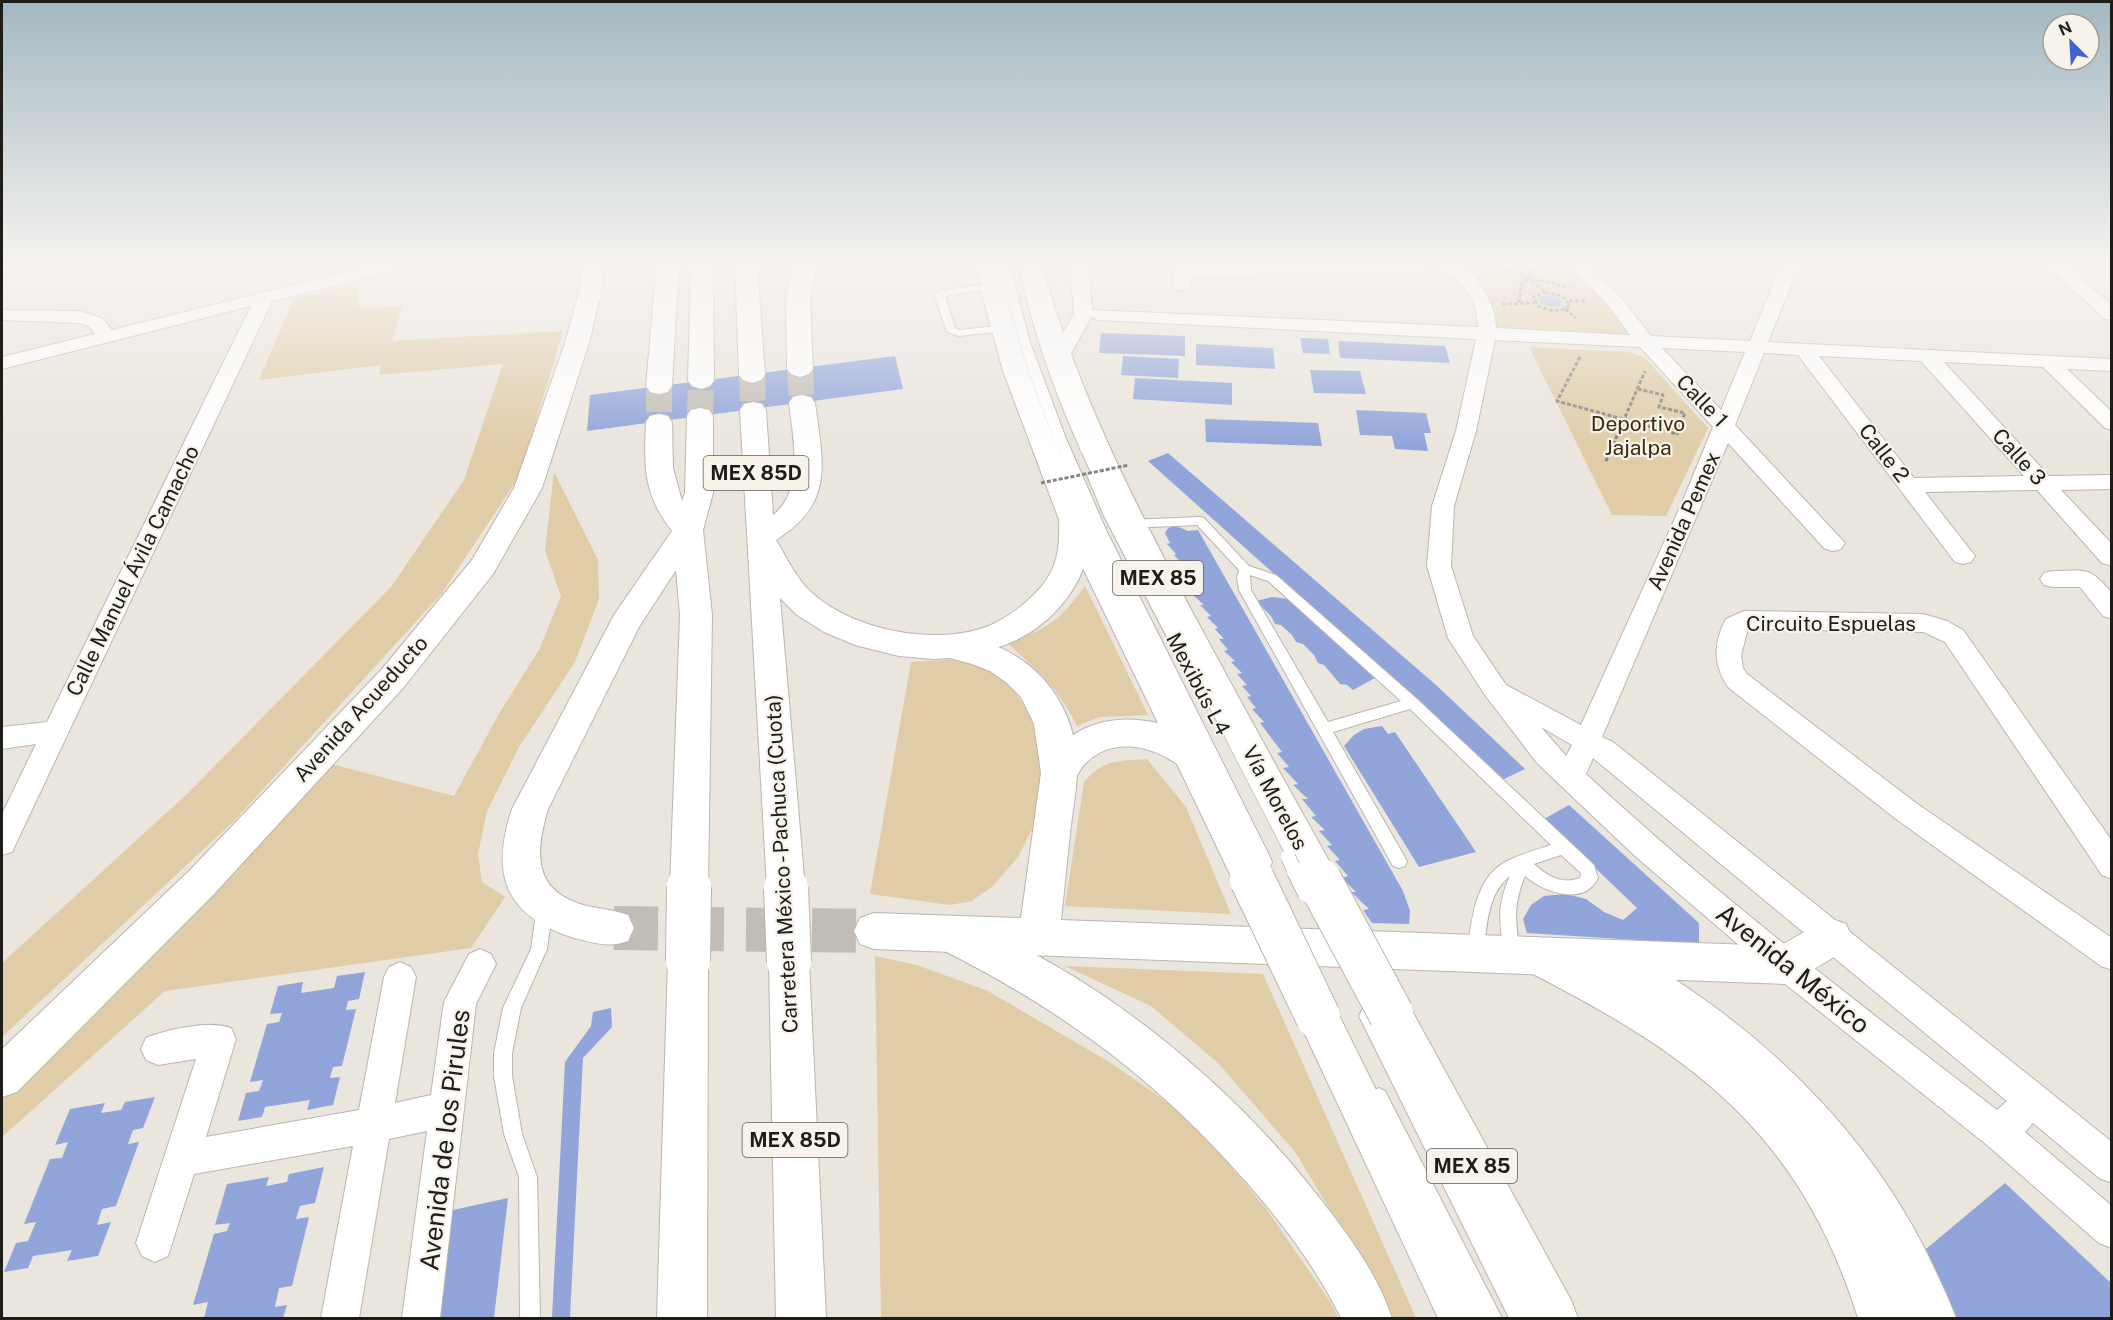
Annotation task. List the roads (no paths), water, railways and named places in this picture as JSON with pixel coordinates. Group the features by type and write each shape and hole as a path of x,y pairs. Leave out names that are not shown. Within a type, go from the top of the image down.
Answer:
{"main road":[{"path":"659,386 663,325"},
{"path":"701,325 701,381"},
{"path":"749,325 752,375"},
{"path":"799,325 800,369"},
{"name":"MEX 85","path":"1003,325 1016,371 1073,517 1193,756 1262,871 1318,1017 1464,1318"},
{"name":"Vía Morelos","path":"1046,325 1058,359 1129,524 1301,874 1374,1012 1553,1318"},
{"path":"802,403 807,450 803,498 798,509 760,537 792,591 807,606 861,633 902,646 952,646 984,640 1020,624 1048,600 1058,588 1071,562 1075,539 1073,517"},
{"name":"Carretera México - Pachuca (Cuota)","path":"753,410 786,888 801,1318"},
{"name":"MEX 85D","path":"682,1318 696,615 688,530 699,493 700,416"},
{"path":"614,928 592,926 570,920 551,910 535,897 524,880 519,865 521,831 625,623 688,530 675,515 661,489 658,475 659,422"},
{"path":"952,646 986,654 1018,674 1036,692 1052,722 1059,773 1040,937"},
{"path":"1059,773 1069,757 1083,745 1108,734 1123,732 1154,734 1175,743 1193,756"},
{"path":"874,931 1785,965 1832,937"},
{"path":"953,935 1016,965 1101,1017 1160,1062 1242,1141 1302,1211 1343,1271 1367,1318"},
{"path":"1507,954 1635,1007 1710,1058 1749,1089 1782,1126 1813,1169 1840,1215 1862,1260 1883,1318"},
{"path":"1604,959 1640,978 1710,1027 1794,1104 1852,1173 1879,1211 1900,1247 1931,1318"}],"street":[{"path":"97,325 108,337"},
{"path":"2,363 159,325"},
{"name":"Calle Manuel Ávila Camacho","path":"2,843 252,325"},
{"name":"Avenida Acueducto","path":"2,1077 202,882 393,678 483,567 528,488 582,325"},
{"path":"1058,359 1077,325"},
{"path":"1315,325 2112,365"},
{"name":"Avenida México","path":"1487,325 1466,431 1443,506 1439,566 1461,638 1494,688 1547,755 1645,847 1785,965 2000,1133 2112,1230"},
{"name":"Calle 1","path":"1632,325 1833,543"},
{"name":"Avenida Pemex","path":"1571,777 1692,505 1766,325"},
{"name":"Calle 2","path":"1804,350 1963,556"},
{"name":"Calle 3","path":"1928,357 2110,557"},
{"path":"2049,362 2112,424"},
{"path":"1908,485 2112,482"},
{"path":"2052,579 2086,579 2112,610"},
{"name":"Circuito Espuelas","path":"2112,866 1954,636 1938,627 1923,623 1744,620 1736,625 1728,662 1729,671 1738,681 1905,811 2112,956"},
{"name":"Avenida México","path":"1494,688 1603,750 2112,1165"},
{"path":"2,738 56,731"},
{"name":"Avenida de los Pirules","path":"421,1318 460,1002 480,964"},
{"path":"340,1318 400,977"},
{"path":"155,1243 219,1039 158,1049"},
{"path":"2000,1133 2032,1100"},
{"path":"182,1159 375,1125 447,1109"}],"lane":[{"path":"949,325 951,330 959,333 992,325"},
{"name":"Mexibús L4","path":"1020,325 1059,435 1101,532 1262,871"},
{"name":"Mexibús L4","path":"1036,325 1064,405 1110,516 1207,702"},
{"path":"1129,524 1200,521 1245,570 1272,578 1412,703 1588,870 1590,878 1581,886 1551,884 1540,879 1523,864"},
{"path":"1245,570 1243,578 1245,590 1398,861"},
{"path":"1324,729 1412,703"},
{"path":"1507,954 1485,899 1500,875 1510,867 1563,847"},
{"path":"1507,954 1509,895 1523,864"},
{"path":"530,1318 528,1177 513,1134 503,1076 503,1053 512,1008 539,949 543,920 535,897"},
{"path":"1326,931 1342,963"},
{"path":"1299,935 1314,966"},
{"path":"1374,1012 1520,1318"},
{"path":"1370,1080 1492,1318"}],"tunnel":[{"path":"800,369 802,403"},
{"path":"752,375 753,410"},
{"path":"700,416 701,381"},
{"path":"659,386 659,422"},
{"path":"614,928 874,931"}],"park label":[{"name":"Deportivo Jajalpa","path":"1638,436"}]}
